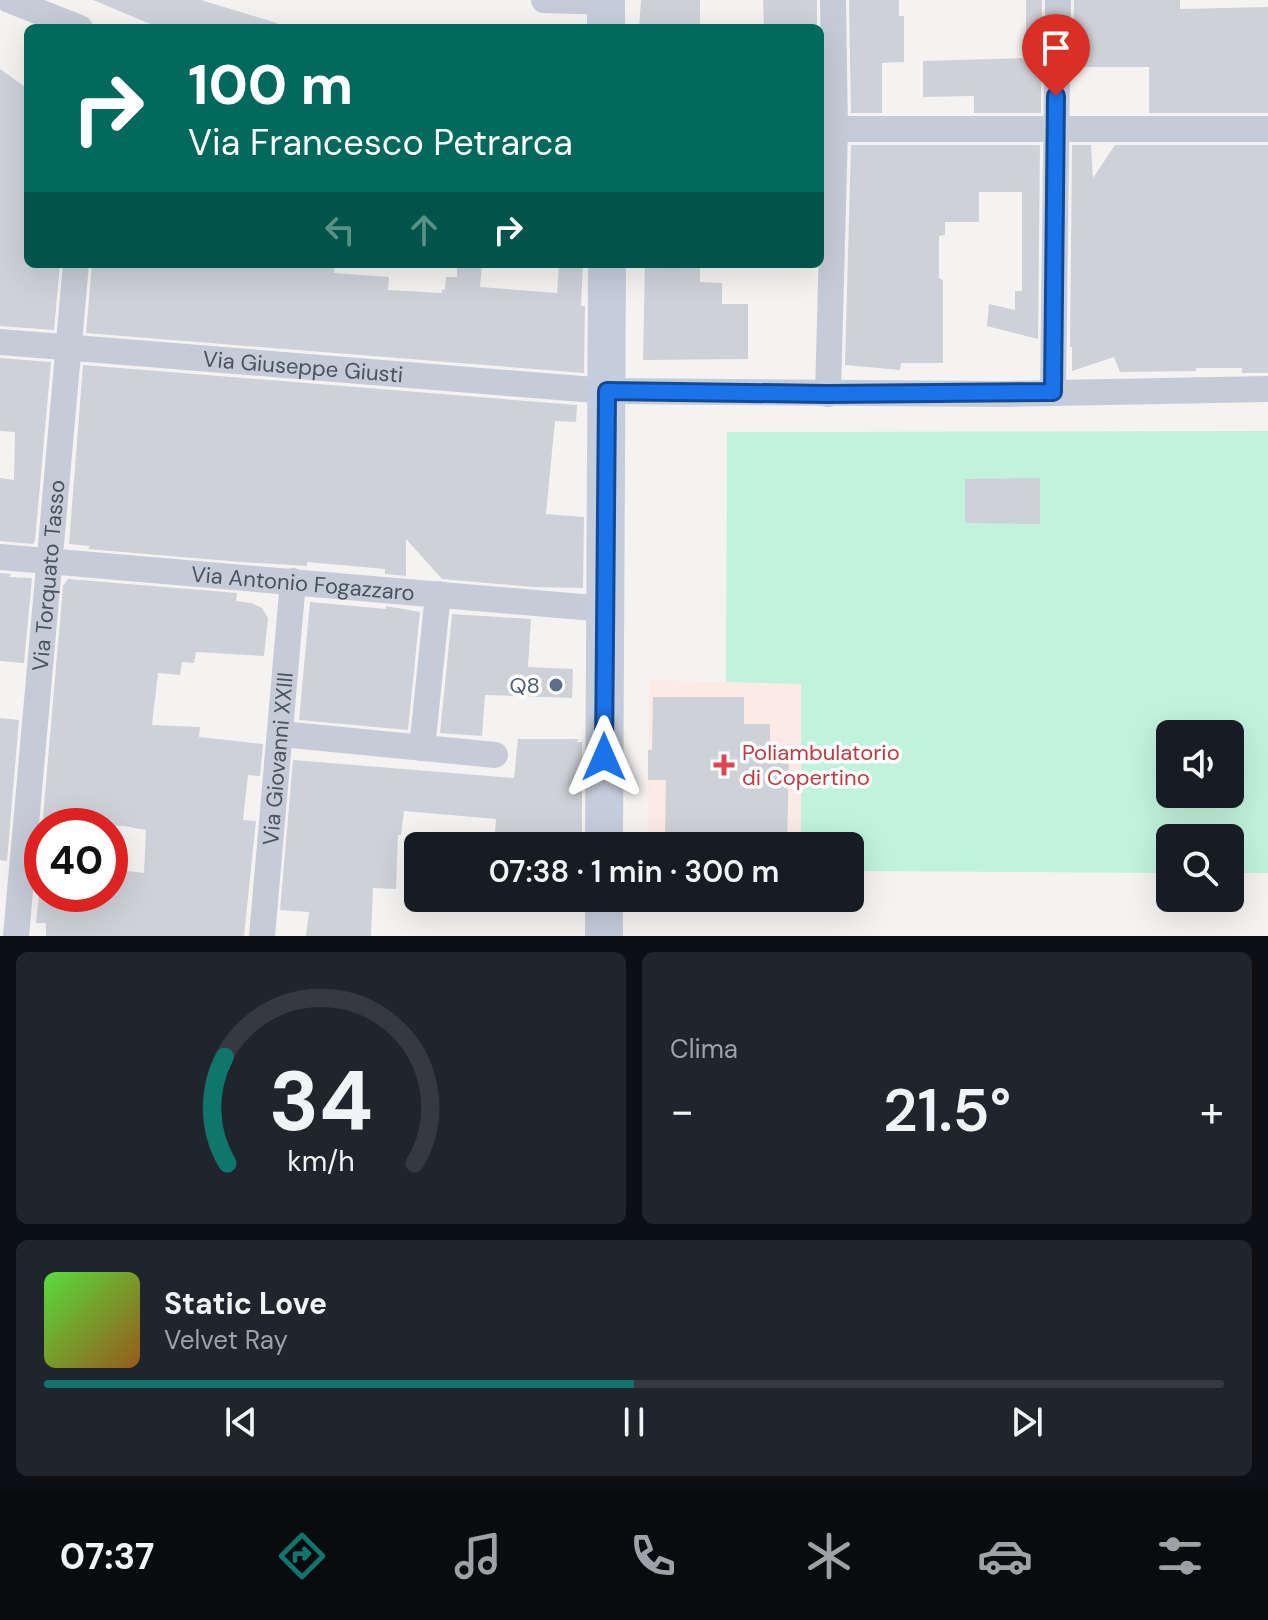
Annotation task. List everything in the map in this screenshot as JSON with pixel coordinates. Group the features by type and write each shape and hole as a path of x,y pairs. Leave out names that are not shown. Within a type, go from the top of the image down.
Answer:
{"street":[{"path":"9,0 70,24"},
{"path":"544,0 606,10"},
{"path":"828,394 828,130 833,0"},
{"path":"1053,392 1058,0"},
{"path":"828,130 1055,127 1268,129"},
{"name":"Via Torquato Tasso","path":"16,936 10,885 50,561 76,268"},
{"path":"604,832 607,268"},
{"name":"Via Giuseppe Giusti","path":"0,342 607,391 828,394 1268,389"},
{"name":"Via Antonio Fogazzaro","path":"0,557 605,609"},
{"name":"Via Giovanni XXIII","path":"262,936 293,581"},
{"path":"422,748 438,594"},
{"path":"281,734 495,755"},
{"path":"604,912 604,936"}],"shaded area":[{"name":"Poliambulatorio di Copertino","path":"649,680 801,684 801,832 648,832"}],"green space":[{"path":"1268,431 1268,873 1244,873 1244,824 1156,824 1156,873 864,871 864,832 801,832 801,684 726,682 727,432"}],"building":[{"path":"93,0 201,0 277,23 277,24 150,24"},
{"path":"641,0 700,0 700,24 639,24"},
{"path":"763,0 817,0 817,24 764,24"},
{"path":"849,0 899,0 899,16 904,16 904,62 882,63 882,113 851,113"},
{"path":"1026,0 1042,0 1041,113 974,113 974,96 923,97 923,61 1026,58"},
{"path":"1074,0 1180,0 1180,9 1268,7 1268,113 1149,113 1149,67 1073,67"},
{"path":"0,69 24,86 24,268 60,268 54,330 0,326"},
{"path":"851,145 1040,145 1038,339 987,326 989,304 1015,310 1015,291 1022,291 1022,192 979,192 979,222 945,222 945,235 939,236 939,278 943,280 943,363 901,363 900,370 845,365"},
{"path":"1072,145 1091,145 1093,178 1115,145 1268,145 1268,373 1242,373 1242,368 1120,372 1114,357 1072,371"},
{"path":"92,268 335,268 334,273 389,277 388,290 442,293 446,277 457,277 457,268 482,268 480,287 557,293 559,268 583,268 584,373 86,333"},
{"path":"645,268 700,268 700,282 722,283 722,304 748,304 748,359 643,360"},
{"path":"0,358 51,362 33,544 0,541 0,478 14,480 15,432 0,431"},
{"path":"83,365 577,405 576,422 555,421 546,514 584,517 583,588 442,579 406,539 406,576 385,574 385,569 307,562 307,566 241,562 88,549 90,546 69,544"},
{"path":"1040,478 1040,524 965,523 965,479"},
{"path":"0,573 11,574 9,577 32,578 24,663 0,661"},
{"path":"68,579 237,593 236,601 262,608 268,618 264,656 196,652 194,663 182,662 180,675 158,673 152,725 200,727 199,737 263,744 260,776 248,775 243,820 256,821 244,936 46,936 46,923 36,923 37,912 128,912 128,871 144,873 146,830 128,827 128,808 44,808 63,586"},
{"path":"310,602 386,609 386,606 420,612 408,730 299,720"},
{"path":"452,614 531,619 528,667 573,669 572,698 485,695 482,736 440,733"},
{"name":"Poliambulatorio di Copertino","path":"653,697 744,697 744,724 770,724 770,757 789,757 787,832 665,832 666,780 648,780 648,750 652,750"},
{"path":"0,718 19,720 7,861 0,860"},
{"path":"518,739 578,739 577,742 582,742 582,832 495,832 496,819 404,811 401,835 398,835 396,889 373,888 371,936 306,936 309,912 280,910 293,760 514,778"}],"place":[{"name":"Q8","path":"556,685"},
{"name":"Poliambulatorio di Copertino","path":"724,765"}],"route":[{"path":"604,757 607,391 828,394 1053,392 1056,96"}]}
